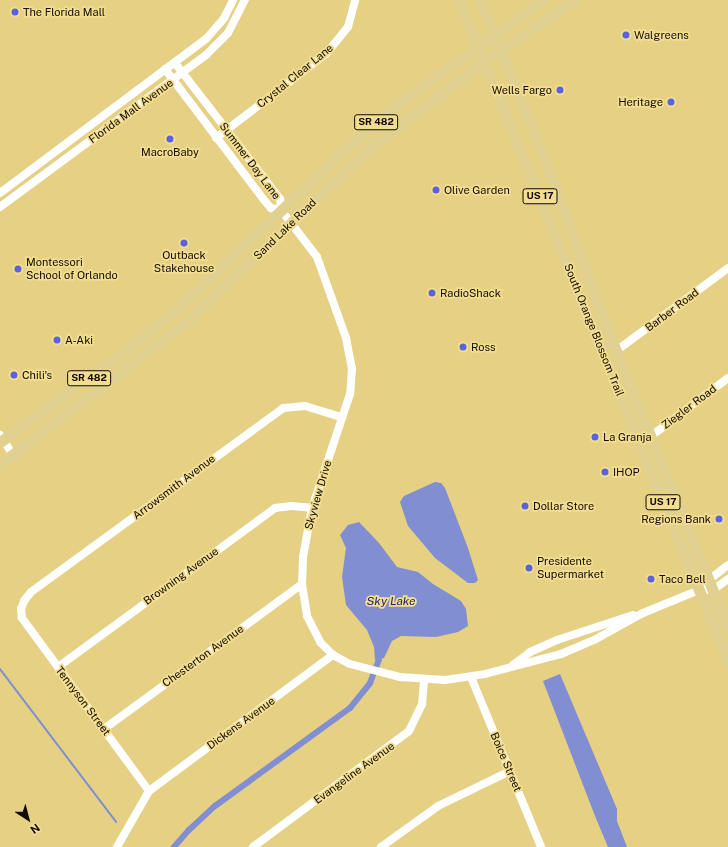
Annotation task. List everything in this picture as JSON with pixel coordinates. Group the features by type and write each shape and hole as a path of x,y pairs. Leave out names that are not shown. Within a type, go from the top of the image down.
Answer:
{"main road":[{"name":"South Orange Blossom Trail","path":"459,0 728,661"},
{"name":"South Orange Blossom Trail","path":"480,0 543,154 616,351 728,628"},
{"name":"Sand Lake Road","path":"1,439 120,355 175,311 364,132 478,44 543,0"},
{"name":"Sand Lake Road","path":"4,459 184,324 369,149 485,61 574,0"},
{"path":"175,311 184,324"},
{"path":"599,342 605,348 616,351"},
{"path":"605,357 617,362 623,368"}],"street":[{"name":"Florida Mall Avenue","path":"0,192 175,63 213,32 224,18 232,0"},
{"name":"Florida Mall Avenue","path":"0,207 182,73 228,33 245,0"},
{"name":"Crystal Clear Lane","path":"216,138 326,54 348,27 355,0"},
{"name":"Summer Day Lane","path":"165,69 216,138 271,208 281,210 280,199 175,63"},
{"name":"Skyview Drive","path":"281,210 317,257 346,338 352,368 350,394 312,508 303,557 302,584 306,616 321,642 333,655 380,673 424,680 471,677 513,665 532,663 561,654 596,639 643,613 700,590"},
{"name":"Barber Road","path":"616,351 728,268"},
{"name":"Ziegler Road","path":"651,436 728,378"},
{"name":"Arrowsmith Avenue","path":"21,609 31,592 283,408 305,406 342,417"},
{"path":"1,439 4,459"},
{"name":"Browning Avenue","path":"58,667 274,508 291,506 312,508"},
{"path":"700,590 708,579 728,565"},
{"path":"700,590 713,590 728,579"},
{"name":"Chesterton Avenue","path":"104,729 302,584"},
{"name":"Tennyson Street","path":"21,609 22,618 149,791"},
{"name":"Skyview Drive","path":"513,665 530,652 557,640 614,620 643,613"},
{"name":"Dickens Avenue","path":"149,791 333,655"},
{"name":"Boice Street","path":"471,677 540,847"},
{"name":"Evangeline Avenue","path":"253,847 409,731 422,704 424,680"},
{"path":"381,847 438,806 510,771"},
{"path":"117,847 149,791"}],"water":[{"path":"435,482 441,483 445,488 468,548 478,580 475,583 468,583 435,558 408,526 400,502 404,496"},
{"name":"Sky Lake","path":"359,522 379,543 397,567 418,572 433,584 461,601 466,609 468,626 458,632 436,637 401,636 392,641 384,658 375,660 374,647 367,630 346,605 342,577 346,548 340,535 348,525"},
{"path":"560,674 617,809 617,821 627,847 608,847 595,816 543,681"}],"waterway":[{"path":"174,847 189,830 215,806 350,708 370,683 379,660"},
{"path":"0,669 116,822"}],"place":[{"name":"The Florida Mall","path":"15,12"},
{"name":"Walgreens","path":"626,35"},
{"name":"Wells Fargo","path":"560,90"},
{"name":"Heritage","path":"671,102"},
{"name":"MacroBaby","path":"170,139"},
{"name":"Olive Garden","path":"436,190"},
{"name":"Outback Stakehouse","path":"184,243"},
{"name":"Montessori School of Orlando","path":"18,269"},
{"name":"RadioShack","path":"432,293"},
{"name":"A-Aki","path":"57,340"},
{"name":"Ross","path":"463,347"},
{"name":"Chili's","path":"14,375"},
{"name":"La Granja","path":"595,437"},
{"name":"IHOP","path":"605,472"},
{"name":"Dollar Store","path":"525,506"},
{"name":"Regions Bank","path":"719,519"},
{"name":"Presidente Supermarket","path":"529,568"},
{"name":"Taco Bell","path":"651,579"}]}
